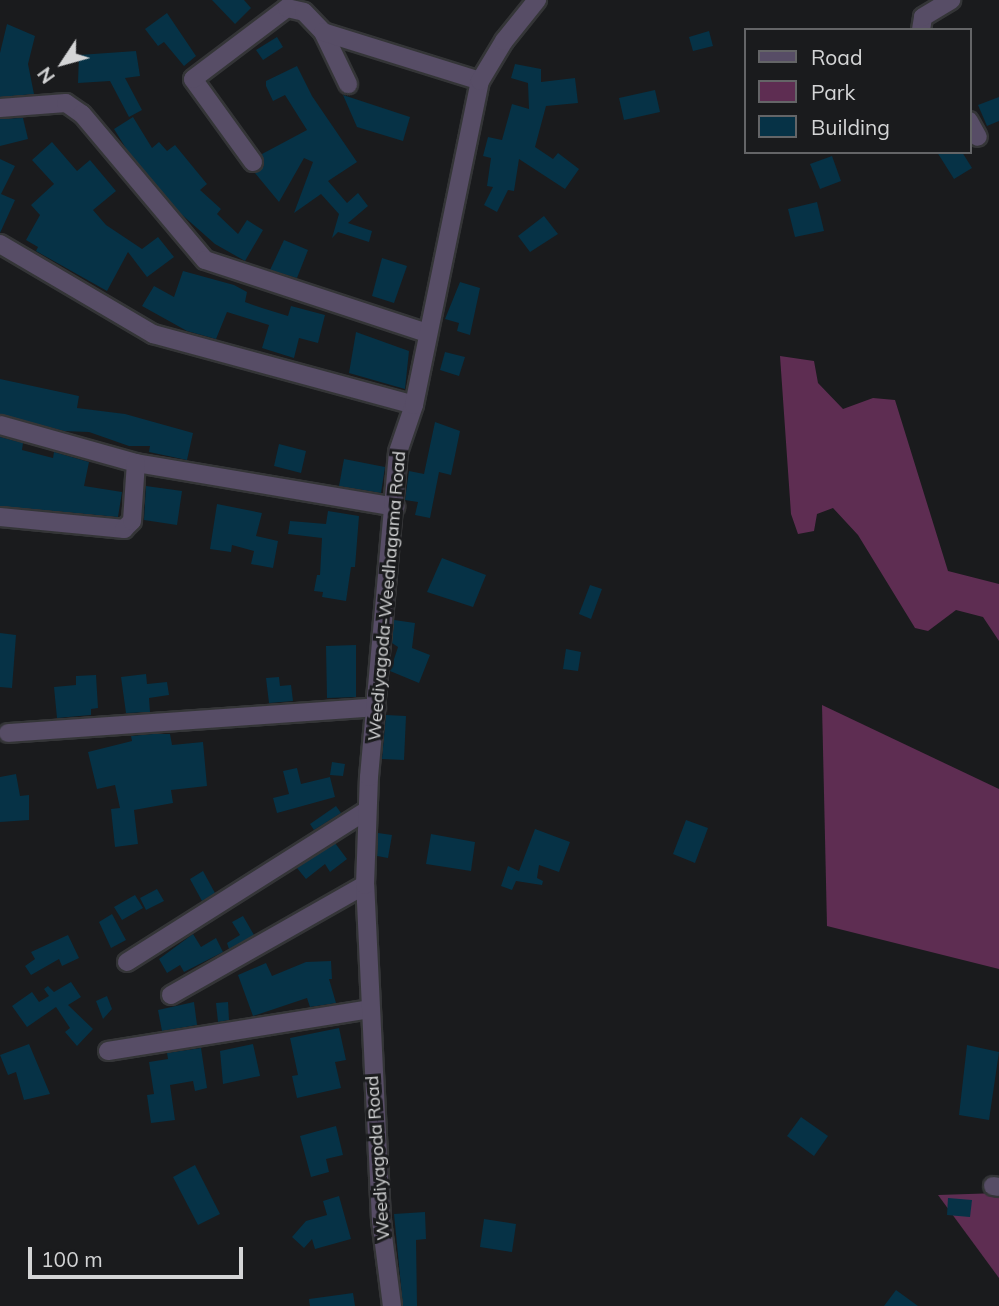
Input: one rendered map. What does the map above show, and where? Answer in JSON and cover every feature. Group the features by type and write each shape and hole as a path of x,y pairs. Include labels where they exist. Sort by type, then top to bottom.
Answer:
{"street":[{"name":"Weediyagoda-Weedhagama Road","path":"370,1009 365,885 367,810 398,452 414,405 480,81 537,0"},
{"path":"921,28 923,17 951,0"},
{"path":"253,162 194,86 194,77 288,8 304,12 323,32 348,84"},
{"path":"323,32 480,81"},
{"path":"0,108 66,103 74,107 205,260 427,333"},
{"path":"971,125 978,137"},
{"path":"0,244 153,334 414,405"},
{"path":"0,425 136,463 395,507"},
{"path":"0,517 124,529 132,521 136,463"},
{"path":"8,733 376,707"},
{"path":"127,962 367,810"},
{"path":"171,995 365,885"},
{"path":"108,1051 370,1009"},
{"name":"Weediyagoda Road","path":"370,1009 381,1220 392,1306"}],"green space":[{"path":"780,356 814,361 818,383 843,409 873,398 895,400 948,571 999,584 999,641 983,617 956,610 928,631 915,628 858,535 833,508 817,514 814,531 798,534 791,514"},
{"path":"822,705 999,789 999,969 827,926"},
{"path":"999,1193 999,1278 938,1195"}],"building":[{"path":"212,0 244,0 251,8 235,24"},
{"path":"167,13 196,56 184,66 164,42 158,46 145,29"},
{"path":"7,24 35,36 28,64 34,94 0,97 0,53"},
{"path":"709,31 713,46 693,51 689,37"},
{"path":"277,37 283,47 263,60 256,50"},
{"path":"136,51 140,76 125,78 142,110 129,117 110,81 78,83 79,55"},
{"path":"515,64 541,69 541,82 575,78 578,103 546,106 535,147 553,159 558,153 579,169 565,189 519,159 514,191 508,190 497,212 484,205 493,187 487,186 491,158 483,156 488,137 502,140 512,104 529,109 528,83 511,78"},
{"path":"297,66 312,96 357,162 328,181 347,203 358,193 368,206 348,223 372,231 369,242 338,232 332,238 339,214 321,194 294,213 313,162 304,158 279,202 255,173 264,166 262,154 307,130 285,95 273,101 266,86 266,81"},
{"path":"655,90 660,112 624,120 619,98"},
{"path":"343,95 410,117 403,141 357,127"},
{"path":"999,97 999,121 987,126 978,105"},
{"path":"133,117 152,148 159,142 167,151 175,145 207,184 200,190 221,209 217,214 238,234 247,220 263,230 245,261 215,244 180,213 127,150 114,129"},
{"path":"23,118 28,139 0,146 0,119"},
{"path":"52,142 77,171 90,160 116,191 93,210 106,225 142,249 158,237 174,257 147,277 128,252 107,291 36,251 38,247 26,240 40,215 31,205 54,184 32,160"},
{"path":"938,154 963,154 972,168 954,179"},
{"path":"832,156 841,181 820,189 810,164"},
{"path":"0,159 15,166 1,194 15,200 0,233"},
{"path":"817,202 824,231 795,237 788,209"},
{"path":"544,216 558,234 530,252 518,236"},
{"path":"284,240 308,250 297,278 270,270"},
{"path":"382,258 407,266 394,303 372,296"},
{"path":"183,271 234,285 247,292 245,302 262,308 288,316 291,306 325,315 318,343 299,338 294,358 262,348 269,325 227,312 216,339 187,331 142,306 154,286 174,297"},
{"path":"460,282 480,288 470,335 457,331 459,323 445,319"},
{"path":"356,332 409,351 405,389 349,373"},
{"path":"445,352 465,357 459,376 440,370"},
{"path":"0,379 79,396 77,408 125,414 193,433 187,460 149,452 150,446 129,446 89,432 64,431 0,414"},
{"path":"435,422 460,431 451,475 439,472 430,518 415,515 418,502 405,500 409,471 424,474"},
{"path":"0,437 23,443 22,450 53,458 54,452 89,462 84,486 122,492 118,517 0,506"},
{"path":"279,444 306,451 301,473 274,466"},
{"path":"344,459 385,467 381,493 339,486"},
{"path":"146,486 182,491 177,525 144,520"},
{"path":"217,504 262,513 256,536 278,541 273,568 251,564 254,551 232,545 231,552 210,549"},
{"path":"328,511 359,516 355,567 351,567 346,601 322,597 323,592 314,591 317,575 320,575 322,538 288,534 290,521 326,524"},
{"path":"442,558 486,575 473,607 427,592"},
{"path":"590,585 602,589 591,619 579,614"},
{"path":"394,620 415,623 412,648 430,655 419,683 390,671 398,647 392,643"},
{"path":"0,633 16,635 12,688 0,687"},
{"path":"356,645 356,697 327,698 326,646"},
{"path":"566,649 581,652 578,671 563,669"},
{"path":"146,674 147,684 167,682 169,695 149,698 150,712 126,713 121,677"},
{"path":"96,675 98,708 91,709 91,715 57,718 54,687 76,685 76,676"},
{"path":"279,677 280,686 291,685 293,701 269,703 266,678"},
{"path":"386,715 406,716 404,760 382,759"},
{"path":"170,734 172,745 203,742 207,786 171,790 173,803 134,810 138,844 115,847 111,809 120,808 115,785 97,789 88,752 132,741 131,736"},
{"path":"332,762 345,764 343,776 330,775"},
{"path":"297,768 301,784 330,777 335,797 277,813 273,798 289,794 283,771"},
{"path":"16,774 20,796 29,795 29,820 0,822 0,777"},
{"path":"336,806 341,813 314,830 310,824"},
{"path":"686,820 708,828 695,863 673,854"},
{"path":"535,829 570,842 559,872 539,865 537,878 543,881 542,885 516,881 512,890 501,886 508,866 519,871"},
{"path":"378,833 392,835 388,858 377,856"},
{"path":"431,834 475,842 471,871 426,864"},
{"path":"335,843 347,859 330,872 325,864 306,879 297,868"},
{"path":"203,871 215,893 202,901 190,879"},
{"path":"157,889 164,901 146,910 140,898"},
{"path":"135,895 143,908 122,920 114,907"},
{"path":"112,914 126,940 111,948 99,922"},
{"path":"243,916 254,935 229,949 227,943 240,935 232,922"},
{"path":"193,934 201,947 216,938 223,952 184,972 180,965 167,973 159,959"},
{"path":"68,935 79,958 62,966 59,959 31,975 25,966 35,959 31,952"},
{"path":"331,961 332,979 329,979 336,1003 310,1007 307,998 253,1016 238,975 266,963 272,976 306,962"},
{"path":"71,982 81,997 68,1005 93,1029 77,1046 65,1032 70,1028 56,1007 27,1027 12,1006 32,992 39,1002 49,996 44,989 48,986 54,992"},
{"path":"107,996 112,1009 103,1019 96,1001"},
{"path":"194,1002 197,1025 162,1031 158,1010"},
{"path":"228,1002 229,1020 218,1022 216,1003"},
{"path":"339,1028 346,1060 335,1062 341,1088 297,1098 292,1076 298,1075 290,1038"},
{"path":"29,1044 50,1094 24,1100 16,1072 8,1075 0,1055"},
{"path":"253,1044 260,1076 223,1084 220,1051"},
{"path":"967,1045 999,1052 989,1120 959,1115"},
{"path":"201,1048 207,1088 195,1091 193,1081 170,1085 175,1120 151,1123 147,1095 154,1094 149,1062 168,1059 167,1053"},
{"path":"801,1117 828,1136 814,1156 787,1136"},
{"path":"336,1126 343,1155 326,1159 329,1172 311,1177 300,1136"},
{"path":"195,1165 220,1214 198,1225 173,1177"},
{"path":"339,1196 351,1239 315,1249 312,1239 304,1248 292,1237 306,1221 327,1215 323,1201"},
{"path":"948,1198 972,1200 970,1217 947,1215"},
{"path":"425,1212 426,1239 416,1240 417,1306 403,1306 394,1214"},
{"path":"484,1219 516,1224 512,1252 480,1247"},
{"path":"896,1290 918,1306 884,1306"},
{"path":"353,1293 355,1306 310,1306 309,1299"}]}
